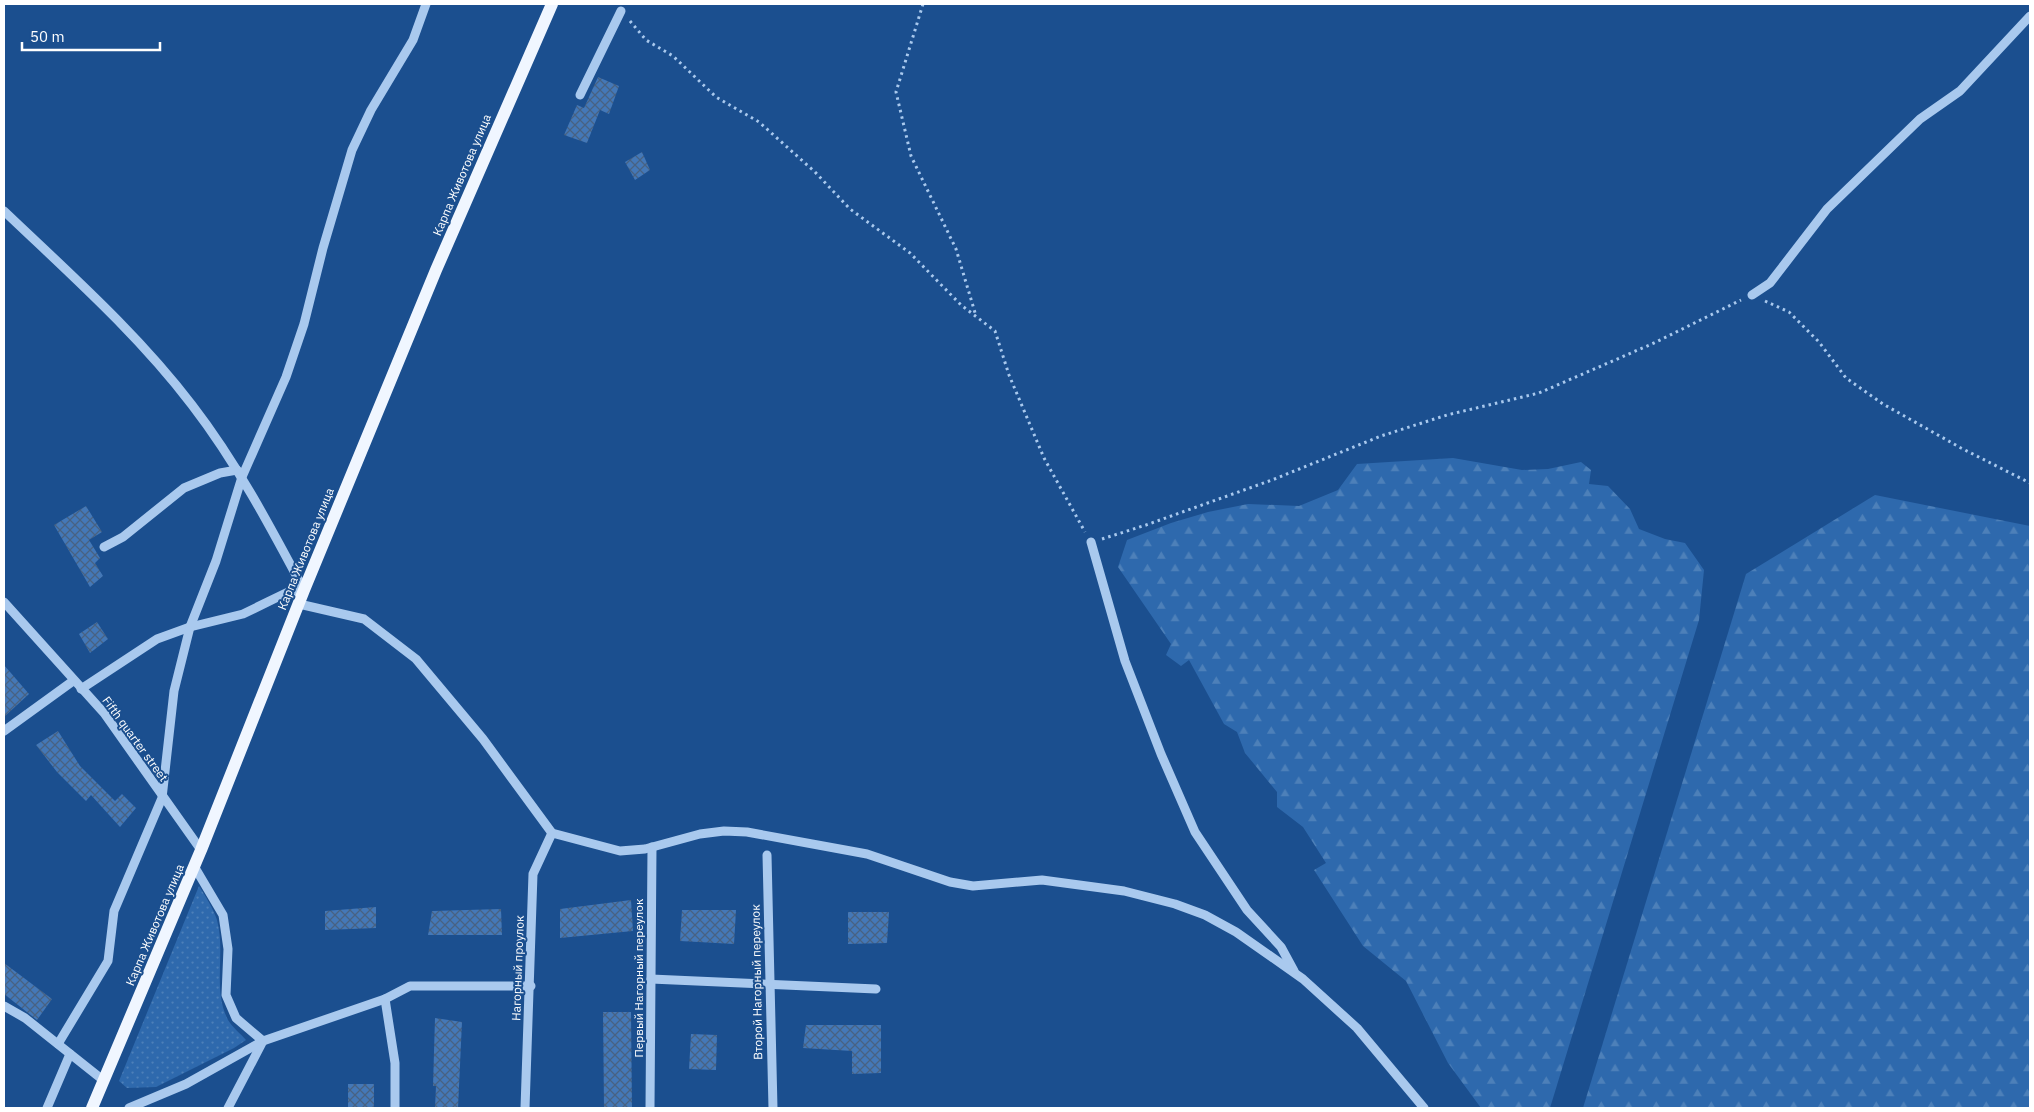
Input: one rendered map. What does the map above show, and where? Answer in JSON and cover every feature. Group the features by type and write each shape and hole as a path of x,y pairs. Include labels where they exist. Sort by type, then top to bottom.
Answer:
{"main road":[{"name":"Карпа Животова улица","path":"92,1108 201,850 298,604 436,270 552,4"}],"street":[{"path":"58,1044 108,962 114,911 162,798 174,691 190,627 216,561 239,474 286,377 304,324 323,248 352,150 371,110 413,40 426,4"},
{"path":"580,95 621,11"},
{"path":"1752,295 1770,284 1827,209 1920,119 1960,91 2030,16"},
{"path":"4,211 114,315 192,405 239,474 304,590 286,593 243,614 190,627 157,639 81,689"},
{"path":"104,547 123,537 184,488 211,476 239,474"},
{"path":"1090,542 1126,661 1160,754 1194,832 1247,910 1280,947 1296,974"},
{"name":"Fifth quarter street","path":"4,602 104,714 162,798 201,850"},
{"path":"298,604 364,619 416,658 483,739 552,833 602,844 620,851 652,847 700,834 724,830 747,832 867,854 950,882 973,886 1042,880 1124,891 1175,904 1204,915 1236,932 1296,974 1357,1028 1424,1108"},
{"path":"4,731 73,681"},
{"name":"Нагорный проулок","path":"525,1108 531,986 533,874 552,833"},
{"name":"Первый Нагорный переулок","path":"650,1108 652,847"},
{"name":"Второй Нагорный переулок","path":"767,855 772,1108"},
{"path":"194,866 223,915 228,949 226,995 236,1018 263,1041"},
{"path":"651,979 876,989"},
{"path":"132,1108 186,1084 263,1041 385,999 410,986 531,986"},
{"path":"385,999 395,1062 395,1108"},
{"path":"4,1006 25,1018 103,1080"},
{"path":"228,1108 263,1041"},
{"path":"47,1108 70,1054"}],"path":[{"path":"923,4 896,92 911,156 956,249 976,316"},
{"path":"621,11 646,40 673,56 716,96 759,122 815,172 850,209 910,253 994,331 1009,374 1044,458 1090,542 1146,525 1272,480 1381,436 1448,415 1539,393 1654,343 1752,295 1789,312 1819,342 1846,378 1883,404 1961,448 2030,483"}],"green space":[{"path":"1453,458 1522,470 1548,469 1581,462 1591,470 1589,484 1608,486 1630,509 1639,529 1665,539 1685,543 1704,570 1699,620 1550,1108 1481,1108 1448,1063 1406,981 1363,946 1314,870 1326,863 1303,827 1277,807 1277,792 1245,753 1237,732 1224,724 1189,660 1181,666 1166,655 1171,644 1118,567 1127,540 1171,523 1208,512 1248,504 1299,506 1338,490 1357,464"},
{"path":"1875,495 2030,526 2030,1108 1583,1108 1746,574"},
{"path":"199,886 217,920 223,1008 230,1023 246,1040 234,1048 156,1087 127,1088 119,1081"}],"building":[{"path":"598,77 619,86 609,114 600,110 587,143 564,135 577,105 584,108"},
{"path":"642,152 650,170 635,180 625,162"},
{"path":"86,506 102,532 89,540 100,558 95,563 103,576 90,587 54,525"},
{"path":"97,622 108,639 90,653 79,634"},
{"path":"4,665 29,694 4,717"},
{"path":"58,731 80,766 115,801 122,794 136,808 120,827 91,795 86,801 57,772 36,745"},
{"path":"631,900 633,931 560,938 560,909"},
{"path":"376,907 376,928 325,930 325,911"},
{"path":"501,909 502,935 428,935 432,911"},
{"path":"682,910 736,910 734,944 680,941"},
{"path":"848,912 889,912 887,943 848,944"},
{"path":"4,963 52,999 37,1020 4,994"},
{"path":"603,1012 631,1012 632,1108 604,1108"},
{"path":"435,1018 462,1022 458,1108 435,1108 436,1086 433,1086"},
{"path":"806,1025 881,1025 881,1073 852,1074 852,1051 803,1048"},
{"path":"691,1034 717,1035 716,1070 689,1069"},
{"path":"348,1084 374,1084 374,1108 348,1108"}]}
